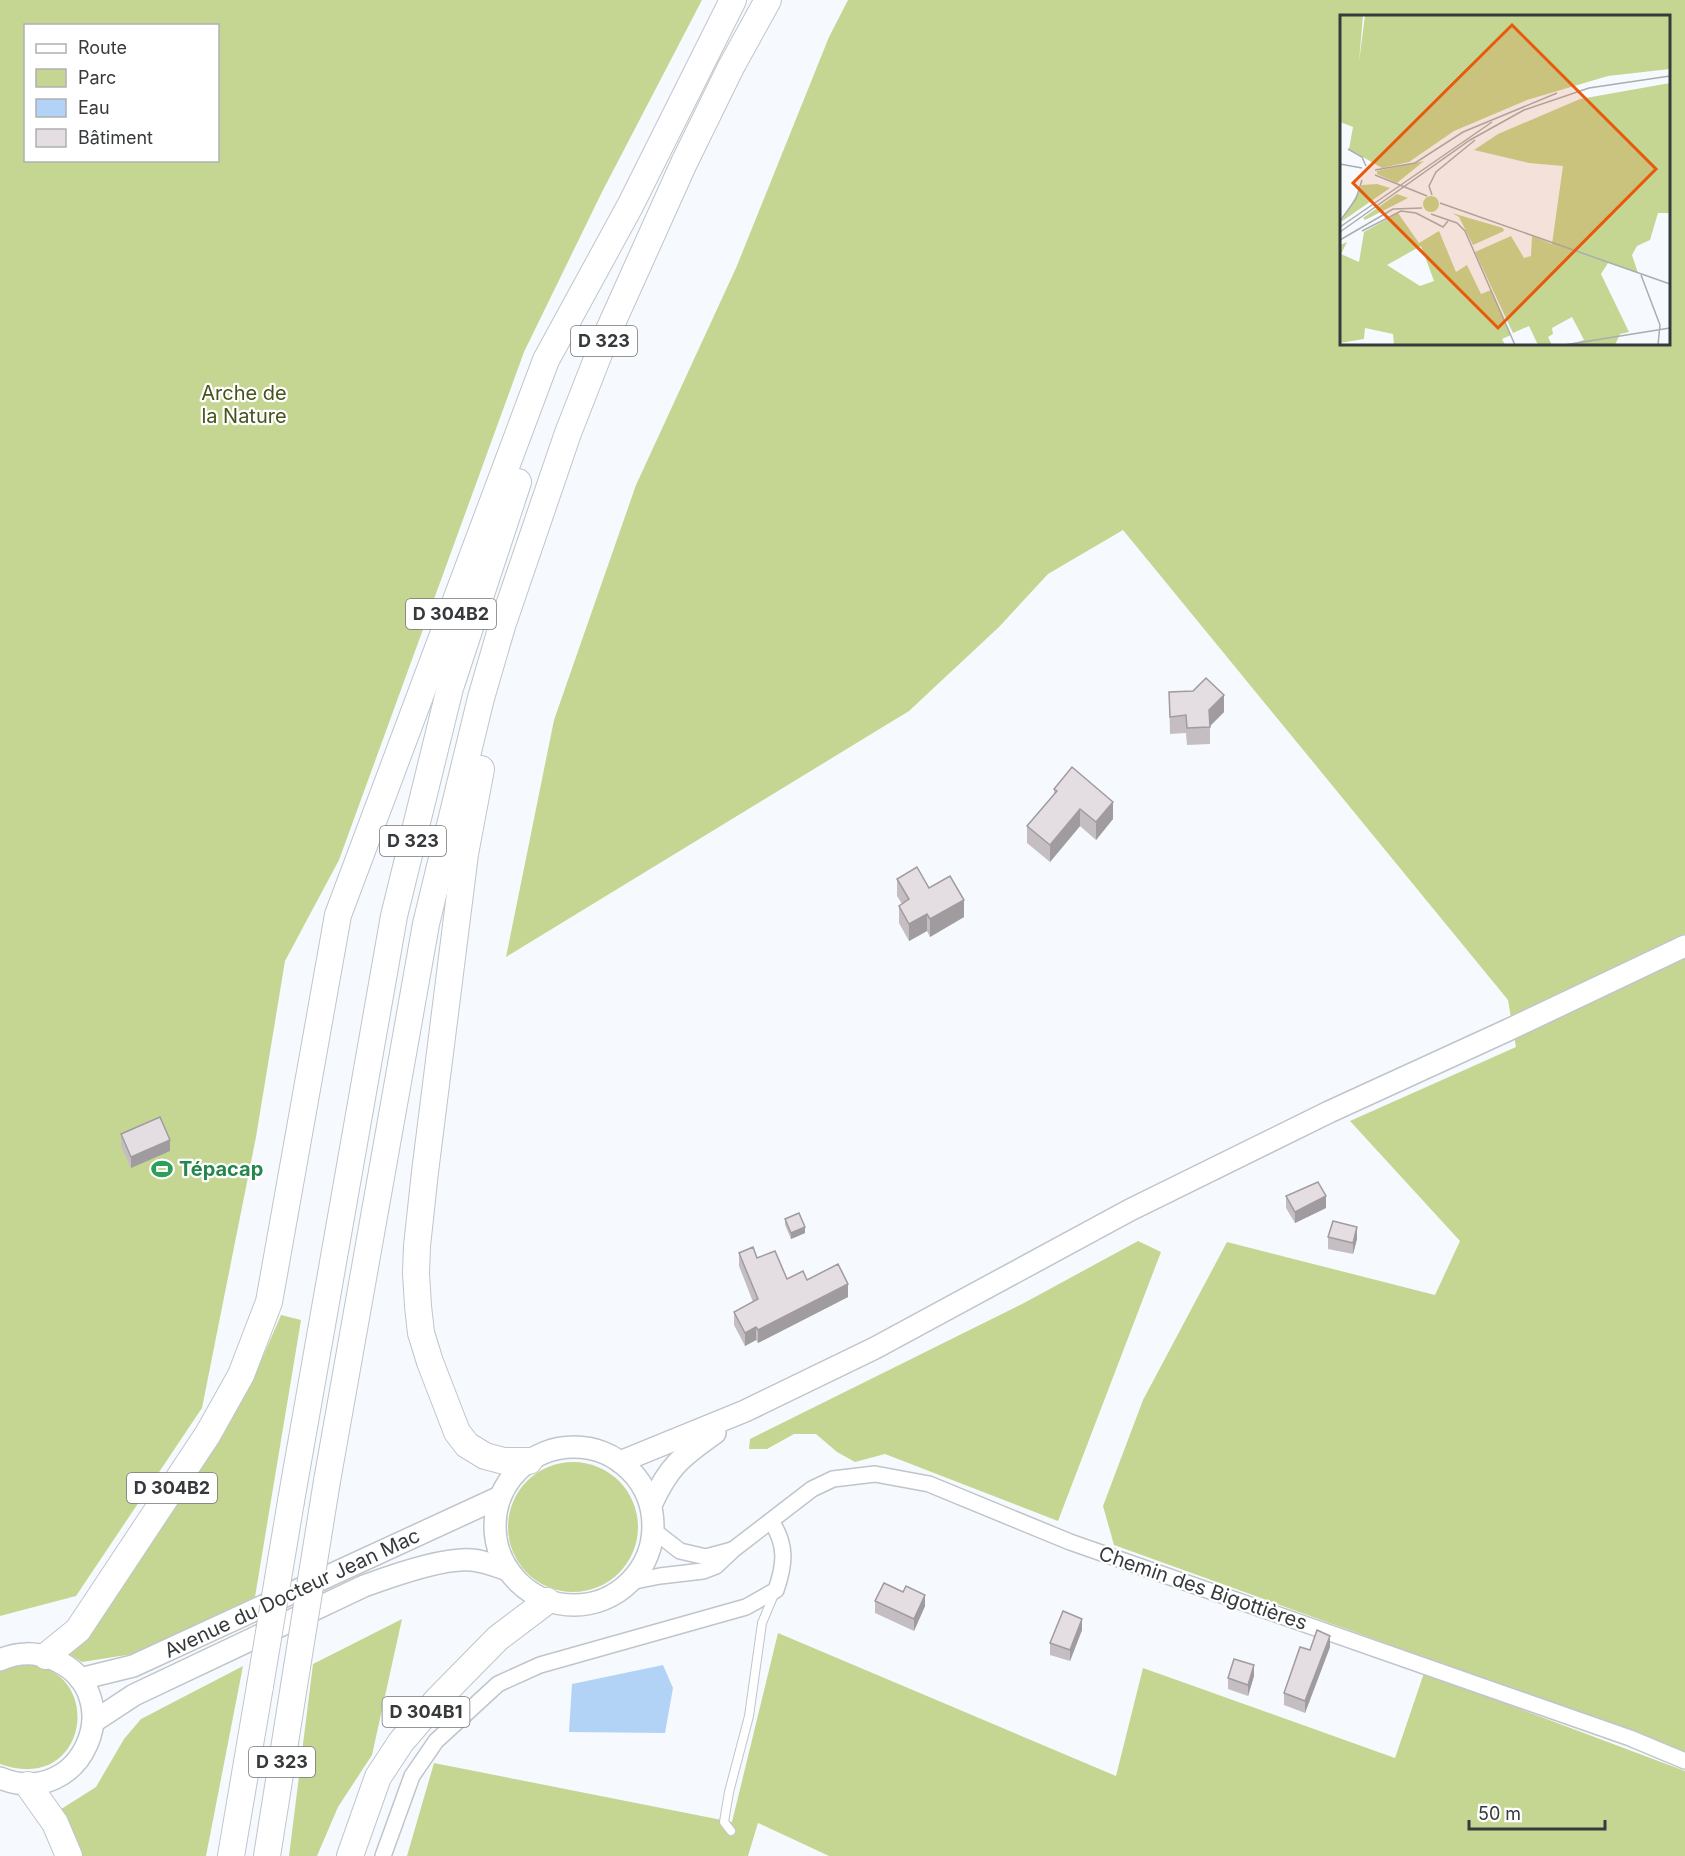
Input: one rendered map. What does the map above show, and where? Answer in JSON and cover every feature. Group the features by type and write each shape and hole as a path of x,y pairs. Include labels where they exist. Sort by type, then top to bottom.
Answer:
{"highway":[{"name":"D 323","path":"231,1856 394,916 450,688 531,443 630,206 733,0"},
{"name":"D 323","path":"267,1856 327,1481 426,924 481,698 502,626 568,433 604,341 684,163 731,67 768,0"},
{"name":"D 304B2","path":"46,1656 78,1630 208,1434 241,1375 269,1302 338,915 546,360 630,206"},
{"path":"502,626 503,662 497,702 476,787 465,854 425,1172 416,1273 422,1333 429,1362 457,1432 467,1445 485,1456 504,1461 529,1461"},
{"name":"D 304B1","path":"350,1856 378,1777 401,1742 438,1699 498,1638 547,1601"},
{"path":"28,1785 55,1823 69,1856"}],"main road":[{"path":"621,1462 745,1411 875,1348 1130,1210 1329,1112 1685,946"},
{"path":"651,1505 661,1482 674,1465 745,1411"},
{"path":"574,1447 598,1451 621,1462 644,1488 651,1505 654,1530 650,1549 642,1567 630,1582 612,1596 591,1604 569,1605 547,1601 532,1594 518,1583 508,1570 499,1553 495,1535 495,1516 500,1497 512,1477 529,1461 550,1451 574,1447"},
{"name":"Avenue du Docteur Jean Mac","path":"80,1679 133,1666 500,1497"},
{"name":"Avenue du Docteur Jean Mac","path":"93,1722 134,1695 389,1576 458,1560 473,1560 508,1570"},
{"path":"0,1660 30,1653 61,1662 80,1679 88,1692 93,1709 93,1722 86,1749 65,1773 52,1780 28,1785 0,1778"}],"street":[{"name":"Chemin des Bigottières","path":"630,1582 703,1571 716,1566 734,1549 812,1489 833,1479 875,1474 929,1484 1070,1542 1619,1734 1685,1761"},
{"path":"382,1856 412,1776 436,1741 498,1684 540,1665 746,1607 776,1590 783,1569 783,1546 777,1529 771,1521"},
{"path":"654,1530 680,1551 706,1557 734,1549"}],"lane":[{"path":"731,1831 724,1822 729,1792 749,1716 762,1623 776,1590"}],"green space":[{"name":"Arche de la Nature","path":"0,0 702,0 602,192 524,352 339,860 285,961 256,1137 202,1408 76,1596 0,1616"},
{"path":"848,0 1685,0 1685,1753 1114,1545 1103,1506 1143,1400 1227,1242 1435,1295 1460,1241 1350,1121 1516,1047 1508,1000 1123,530 1048,574 999,627 909,711 506,957 554,720 636,485 736,268 829,37"},
{"path":"1138,1241 1161,1252 1058,1521 885,1454 855,1462 837,1452 816,1434 794,1434 767,1449 749,1449 750,1439 1024,1303"},
{"path":"281,1315 301,1320 255,1597 133,1654 82,1662 64,1651 177,1502 264,1354"},
{"path":"573,1462 598,1467 619,1481 633,1502 638,1527 633,1552 619,1573 598,1587 573,1592 548,1587 527,1573 513,1552 508,1527 513,1502 527,1481 548,1467"},
{"path":"402,1619 372,1755 338,1807 317,1856 289,1856 313,1664"},
{"path":"778,1633 1116,1776 1143,1668 1395,1758 1424,1673 1685,1771 1685,1856 829,1856 758,1823 748,1856 407,1856 434,1763 732,1822"},
{"path":"16,1665 34,1665 56,1674 71,1690 77,1710 76,1731 67,1749 52,1763 29,1769 0,1764 0,1671"},
{"path":"243,1666 206,1856 78,1856 58,1811 96,1787 124,1739 141,1719"}],"water":[{"path":"663,1665 673,1688 665,1733 569,1732 572,1684"}],"building":[{"path":"1206,678 1224,695 1209,710 1210,727 1187,728 1186,715 1170,717 1169,692 1193,691"},
{"path":"1072,767 1113,802 1096,822 1080,809 1050,845 1027,826 1057,791 1054,789"},
{"path":"917,867 929,888 950,876 964,900 930,919 927,914 909,924 899,906 909,899 897,879"},
{"path":"160,1117 170,1140 131,1157 121,1134"},
{"path":"1318,1182 1326,1196 1295,1212 1286,1196"},
{"path":"799,1213 805,1227 791,1233 785,1219"},
{"path":"1333,1221 1357,1227 1353,1243 1328,1237"},
{"path":"753,1247 757,1258 775,1251 787,1279 803,1271 807,1280 838,1264 848,1284 758,1330 756,1327 745,1333 734,1312 758,1299 739,1253"},
{"path":"884,1583 903,1592 906,1586 925,1595 914,1619 875,1601"},
{"path":"1063,1611 1082,1619 1070,1650 1050,1643"},
{"path":"1317,1630 1330,1636 1305,1701 1284,1693 1300,1647 1310,1650"},
{"path":"1234,1659 1254,1665 1248,1685 1228,1678"}],"place":[{"name":"Tépacap","path":"162,1169"}]}
